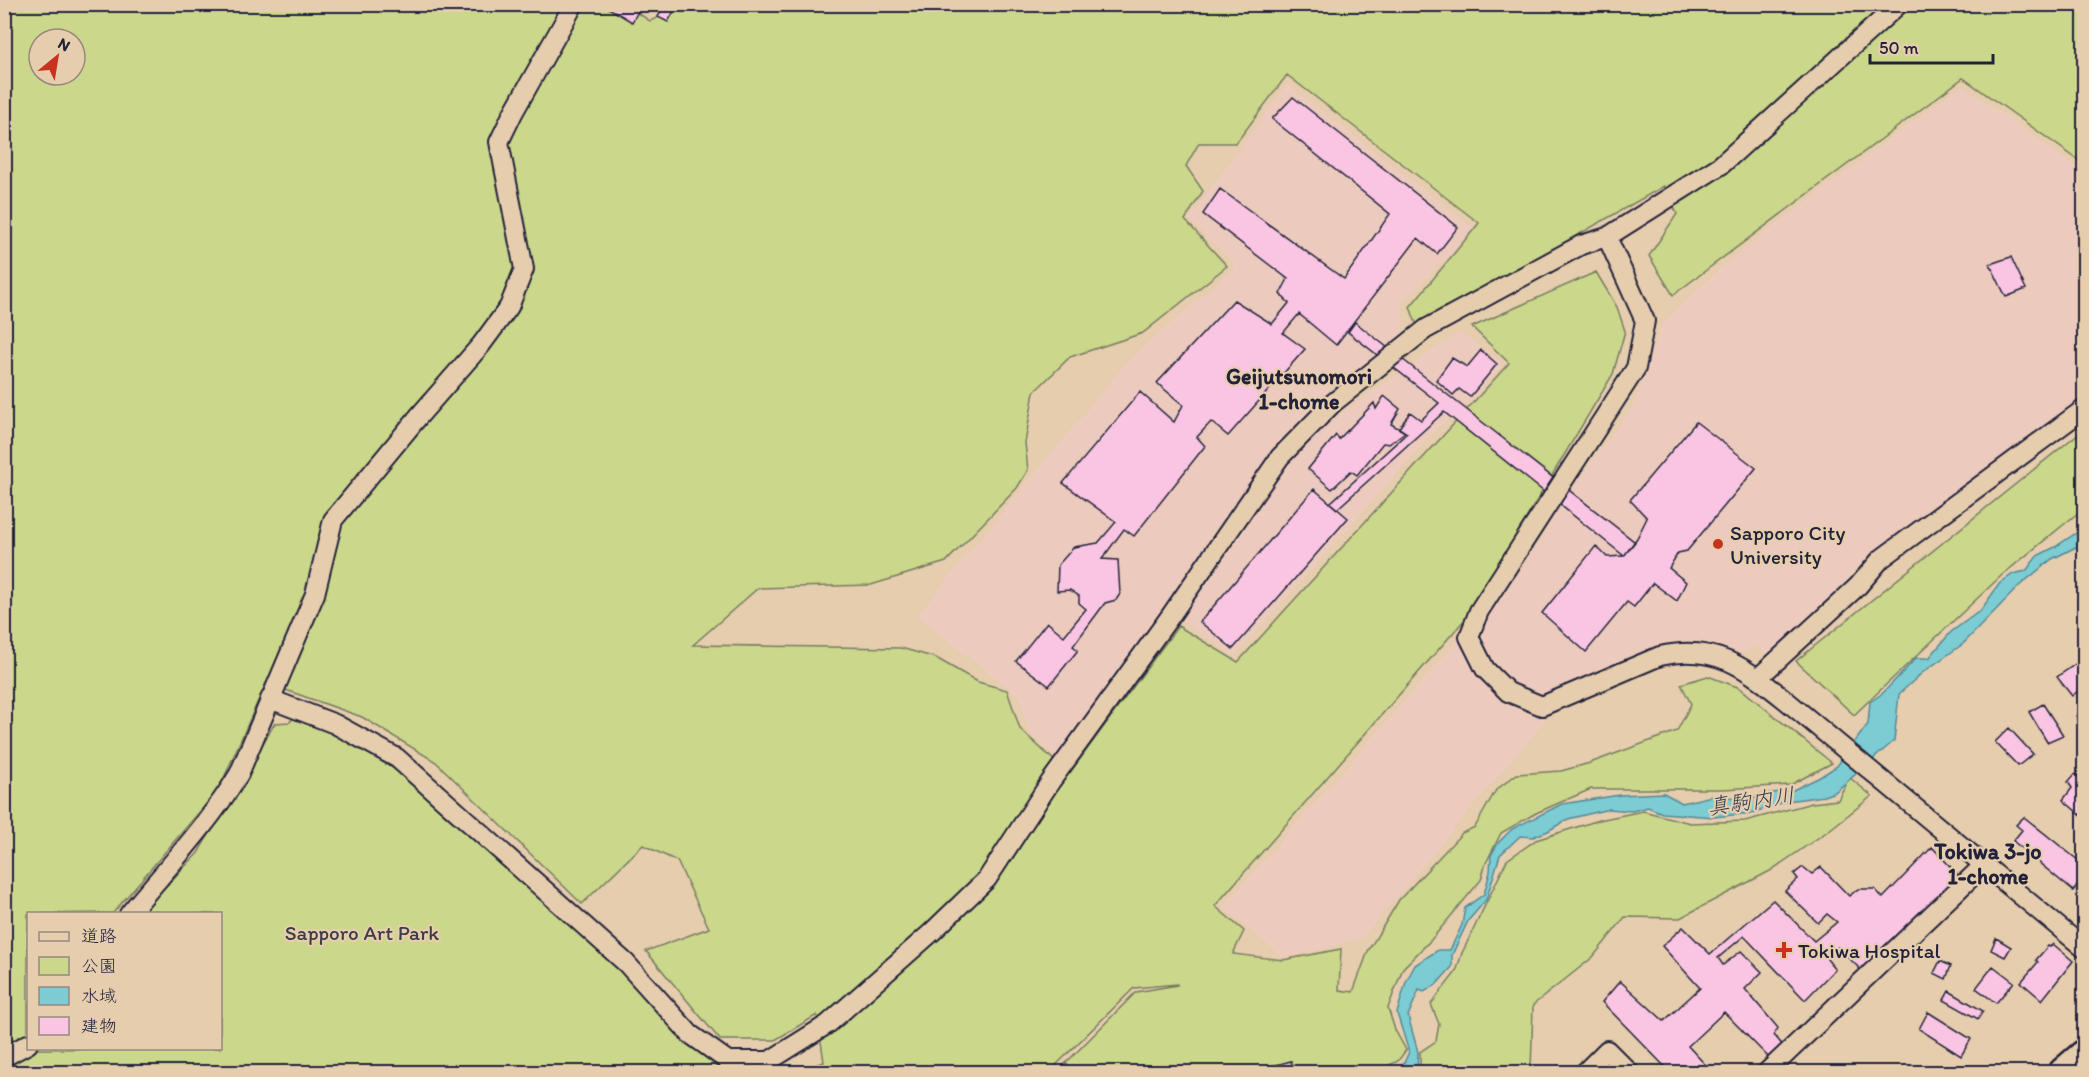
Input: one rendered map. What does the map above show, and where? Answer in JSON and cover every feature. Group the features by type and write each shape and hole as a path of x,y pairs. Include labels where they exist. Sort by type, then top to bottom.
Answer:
{"highway":[{"path":"2063,1072 2085,1054"}],"street":[{"path":"131,912 223,801 239,774 315,594 333,520 481,345 508,307 524,269 500,142 513,113 574,4"},
{"path":"270,699 335,724 397,758 626,963 690,1034 728,1061 769,1061 828,1024 932,932 987,879 1051,781 1280,457 1333,403 1426,329 1581,245 1607,237 1721,165 1899,4"},
{"path":"1607,237 1645,321 1636,368 1479,611 1469,637 1485,669 1508,692 1542,706 1660,656 1679,652 1700,652 1722,658 1758,678 2085,948"},
{"path":"1758,678 1858,586 1881,560 2085,409"},
{"path":"1767,1072 1984,865"},
{"path":"4,1057 27,1045"},
{"path":"1585,1072 1606,1050 1629,1072"}],"shaded area":[{"path":"1287,84 1475,229 1402,302 1403,340 1331,387 1255,474 1060,759 1029,733 1020,697 917,616 1127,362 1236,266 1188,219"},
{"name":"Sapporo City University","path":"1962,85 2084,173 2084,399 1928,519 1769,655 1756,646 1740,655 1702,641 1622,663 1573,687 1362,938 1284,958 1223,907 1521,569 1583,473 1632,408 1662,324 1727,262"},
{"path":"1460,332 1503,364 1470,401 1435,430 1235,656 1176,617 1266,485 1309,435"}],"green space":[{"path":"624,4 650,21 674,11 679,4 2084,5 2084,164 1963,78 1673,295 1649,256 1677,214 1664,186 1417,326 1410,307 1479,223 1287,75 1236,143 1199,143 1186,166 1203,191 1185,220 1227,266 1143,333 1070,357 1034,392 1025,443 1028,470 1017,488 946,562 871,585 758,588 693,645 901,648 936,658 978,682 1007,690 1020,729 1069,774 1178,626 1238,662 1509,363 1472,327 1596,272 1617,307 1625,331 1613,374 1466,618 1215,906 1244,931 1233,954 1283,960 1341,949 1339,990 1353,992 1368,951 1399,900 1462,833 1475,827 1496,790 1517,774 1561,771 1590,763 1677,731 1691,704 1681,684 1708,676 1740,688 1832,763 1790,785 1723,789 1591,789 1536,813 1501,833 1486,863 1481,880 1431,940 1403,968 1388,1008 1395,1030 1406,1050 1398,1061 1379,1072 1057,1072 1136,992 1177,984 1134,988 1049,1072 793,1072 824,1062 817,1015 775,1040 720,1040 646,951 709,928 677,861 643,845 582,904 436,762 362,717 266,683 219,789 114,912 27,912 27,1035 5,1049 5,5"},
{"path":"2084,429 2084,508 2001,576 1854,715 1796,661"},
{"name":"Sapporo Art Park","path":"295,715 313,722 398,771 463,823 638,986 687,1042 723,1072 5,1072 4,1069 14,1061 34,1050 222,1050 222,912 141,912 198,853 275,723 290,722"},
{"path":"1849,777 1872,796 1828,831 1770,871 1680,918 1625,917 1593,957 1533,1005 1531,1072 1420,1072 1420,1052 1436,1041 1439,1024 1431,1004 1456,972 1462,953 1507,860 1536,840 1599,820 1643,811 1690,823 1745,821 1812,803 1838,800"}],"water":[{"name":"真駒内川","path":"2084,521 2084,543 2052,559 2019,586 1963,644 1922,673 1899,694 1894,741 1835,792 1824,796 1787,801 1752,813 1714,817 1662,813 1648,807 1632,811 1609,809 1568,819 1533,837 1520,836 1500,855 1486,900 1468,921 1452,955 1452,967 1436,985 1424,992 1419,990 1408,1016 1418,1052 1417,1072 1393,1072 1402,1067 1409,1052 1397,1013 1406,982 1415,965 1438,950 1450,950 1462,925 1465,908 1484,894 1490,872 1491,855 1498,843 1512,829 1562,804 1620,795 1664,793 1682,803 1712,796 1753,799 1761,794 1791,791 1820,777 1837,766 1868,724 1870,702 1883,693 1916,658 1929,658 1951,632 1981,610 2000,583 2013,574 2026,571 2037,556 2079,531"}],"building":[{"path":"602,4 633,4 640,8 632,22"},
{"path":"665,4 678,4 668,22 658,17"},
{"path":"1293,97 1458,227 1437,254 1418,238 1336,345 1299,314 1283,333 1305,349 1228,436 1211,422 1197,437 1205,446 1134,536 1124,529 1102,559 1118,560 1120,594 1116,600 1105,603 1073,646 1078,650 1049,686 1016,661 1047,622 1064,636 1086,609 1079,603 1079,596 1070,590 1057,591 1058,565 1074,547 1098,543 1116,522 1063,483 1140,392 1174,422 1183,405 1157,383 1234,300 1272,324 1289,303 1280,294 1288,279 1203,214 1220,189 1344,279 1390,214 1272,119"},
{"path":"2011,257 2026,289 2006,297 1990,264"},
{"path":"1355,322 1635,542 1624,556 1444,412 1337,509 1330,503 1407,433 1399,428 1410,412 1421,420 1439,403 1348,332"},
{"path":"1481,350 1497,364 1470,397 1459,389 1453,395 1436,380 1452,358 1467,367"},
{"path":"1384,396 1400,409 1391,424 1405,432 1389,444 1383,443 1357,475 1351,471 1332,489 1308,469 1336,435 1339,439 1374,403 1376,409"},
{"path":"1696,422 1756,468 1687,551 1678,553 1669,568 1686,582 1677,601 1653,583 1634,607 1627,602 1586,652 1542,613 1596,546 1607,557 1624,556 1637,538 1647,518 1630,500"},
{"path":"1314,489 1348,518 1233,649 1200,622"},
{"path":"2077,663 2084,672 2084,686 2072,696 2057,677"},
{"path":"2043,704 2063,735 2047,742 2029,712"},
{"path":"2084,710 2084,731 2076,716"},
{"path":"2009,728 2033,754 2018,766 1995,742"},
{"path":"2075,774 2084,781 2084,818 2063,800 2072,788 2068,782"},
{"path":"2024,817 2084,865 2084,877 2073,891 2013,841 2022,830 2016,825"},
{"path":"1932,847 1960,877 1862,971 1838,947 1827,959 1835,969 1805,1000 1744,936 1718,958 1723,965 1741,951 1762,972 1745,989 1778,1028 1774,1035 1785,1048 1772,1061 1724,1012 1688,1046 1712,1072 1670,1072 1602,1002 1620,981 1664,1021 1700,988 1662,946 1683,927 1710,954 1773,900 1814,941 1837,922 1827,914 1818,923 1785,891 1798,879 1794,874 1803,867 1812,874 1821,867 1849,896 1858,889 1875,889 1883,898"},
{"path":"1996,938 2011,947 2005,957 1991,950"},
{"path":"2053,944 2073,961 2042,1000 2021,982 2038,962 2036,960 2048,946"},
{"path":"1940,961 1951,966 1946,979 1934,973"},
{"path":"1993,966 2014,982 1996,1003 1976,988"},
{"path":"1949,991 1983,1011 1978,1019 1944,1000"},
{"path":"1928,1012 1971,1039 1961,1056 1919,1029"},
{"path":"1291,1061 1294,1072 1262,1072 1261,1069"}],"place":[{"name":"Sapporo City University","path":"1718,544"},
{"name":"Tokiwa Hospital","path":"1784,950"}],"district":[{"name":"Geijutsunomori 1-chome","path":"1299,388"},
{"name":"Tokiwa 3-jo 1-chome","path":"1988,864"}]}
